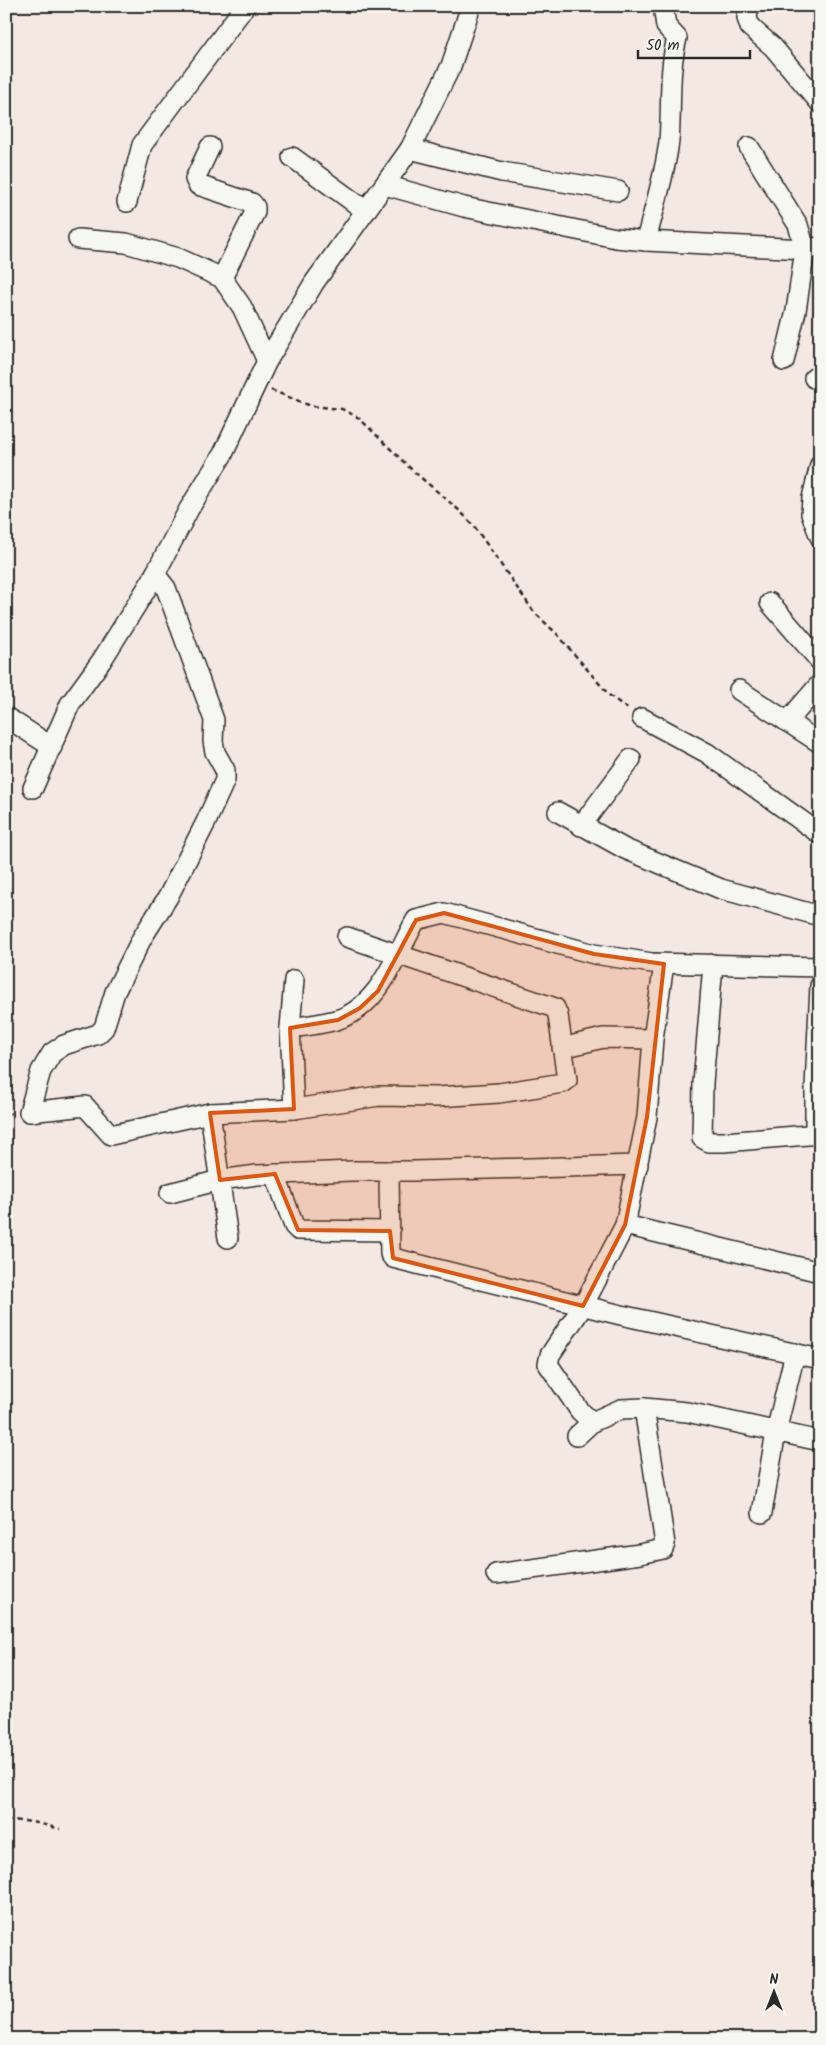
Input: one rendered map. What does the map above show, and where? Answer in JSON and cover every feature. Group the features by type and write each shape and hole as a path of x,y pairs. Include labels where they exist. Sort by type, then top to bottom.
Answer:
{"street":[{"path":"127,202 142,145 245,6"},
{"path":"33,788 70,704 102,660 155,574 189,509 223,454 267,361 314,283 410,149 451,66 469,12 468,6"},
{"path":"646,242 666,167 669,139 670,72 675,45 666,26 663,6"},
{"path":"749,6 748,18 750,27 773,48 820,103"},
{"path":"210,147 195,179 196,183 252,202 255,207 255,212 222,278"},
{"path":"748,147 812,248 784,361"},
{"path":"410,149 502,172 618,191"},
{"path":"292,157 366,211"},
{"path":"384,185 464,207 616,238 646,242 812,248"},
{"path":"78,239 126,243 178,258 222,278 242,307 267,361"},
{"path":"820,465 812,498 812,514 820,537"},
{"path":"155,574 166,588 214,720 213,741 215,752 225,770 225,780 168,897 142,938 115,992 104,1028 98,1034 64,1045 52,1053 41,1071 29,1112 85,1106 111,1135 210,1113 294,1109 379,1096 437,1097 500,1093 564,1083 567,1080 558,1015 555,1008 347,937"},
{"path":"770,603 820,661"},
{"path":"787,722 820,684"},
{"path":"739,690 820,743"},
{"path":"6,717 52,747"},
{"path":"642,718 707,753 820,834"},
{"path":"581,826 631,759"},
{"path":"558,812 625,849 721,889 820,916"},
{"path":"290,1028 338,1020 360,1008 378,992 416,920 444,913 594,954 664,964 820,967"},
{"path":"592,1422 580,1411 548,1364 550,1355 583,1306 625,1225 647,1117 653,1039 664,964"},
{"path":"713,964 703,1083 702,1138 709,1142 817,1134 820,986"},
{"path":"294,980 290,1028 294,1109"},
{"path":"562,1048 603,1038 653,1039"},
{"path":"210,1113 228,1238"},
{"path":"170,1194 220,1180 275,1174 638,1165"},
{"path":"389,1171 390,1254 393,1258 583,1306 820,1360"},
{"path":"275,1174 294,1226 298,1230 390,1231"},
{"path":"625,1225 820,1272"},
{"path":"762,1513 776,1432 795,1353"},
{"path":"496,1574 640,1554 663,1549 665,1544 644,1408"},
{"path":"577,1436 592,1422 621,1409 644,1408 687,1412 820,1441"}],"path":[{"path":"256,384 311,406 335,407 359,418 412,470 460,511 474,526 534,612 557,634 609,695 642,718"},
{"path":"6,1821 19,1820 60,1829"}],"highlighted area":[{"path":"444,913 594,954 664,964 647,1117 625,1225 583,1306 393,1258 390,1231 298,1230 275,1174 220,1180 210,1113 294,1109 290,1028 338,1020 360,1008 378,991 416,920"}]}
